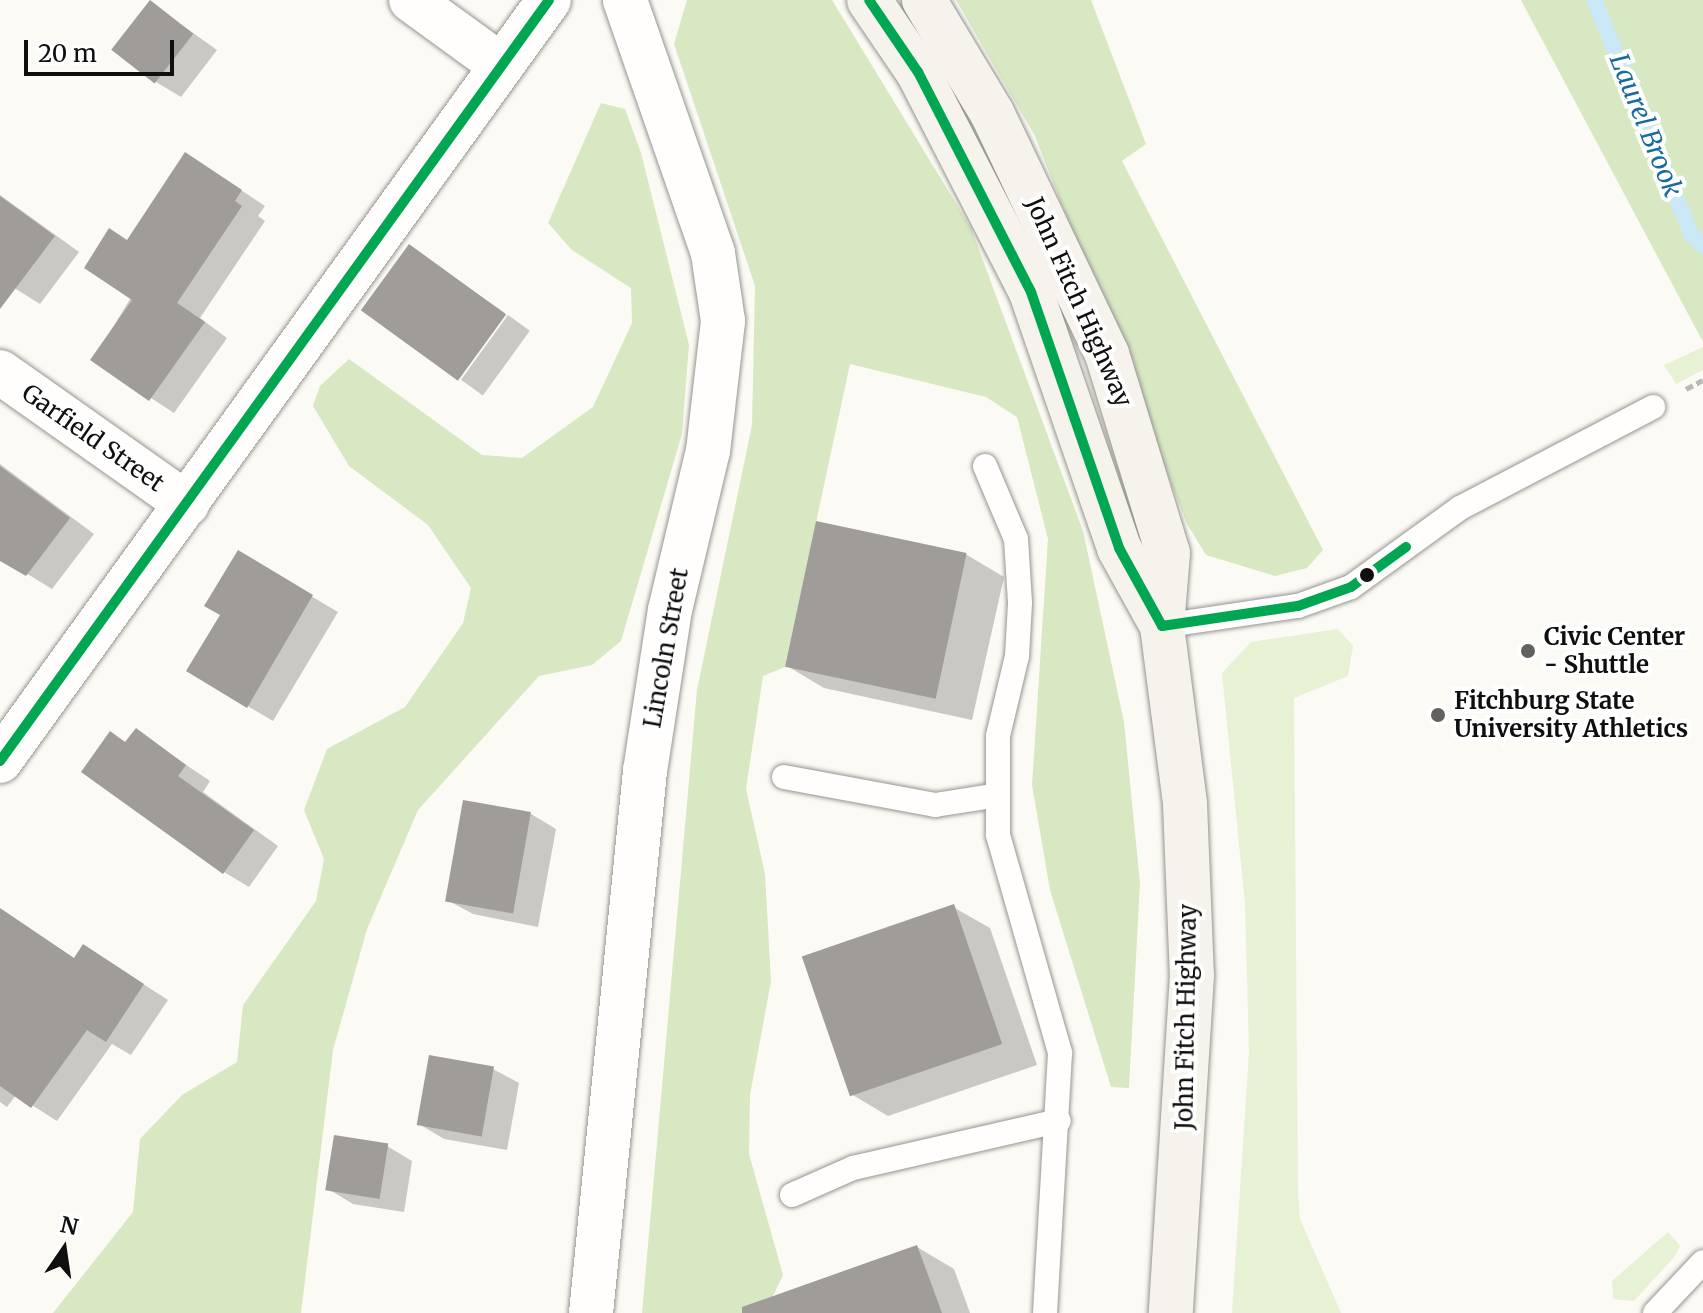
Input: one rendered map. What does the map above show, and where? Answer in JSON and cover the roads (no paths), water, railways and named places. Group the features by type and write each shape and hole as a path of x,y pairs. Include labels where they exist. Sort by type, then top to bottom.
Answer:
{"main road":[{"name":"John Fitch Highway","path":"869,0 918,72 1031,292 1119,548 1162,626"},
{"name":"John Fitch Highway","path":"924,0 992,113 1107,354 1168,553 1162,626 1185,804 1192,975 1171,1313"}],"street":[{"path":"411,0 499,64"},
{"path":"0,761 187,504 499,64 549,0"},
{"name":"Lincoln Street","path":"591,1313 645,771 670,610 708,451 723,321 713,253 625,0"},
{"name":"Garfield Street","path":"0,372 187,504"}],"lane":[{"path":"1162,626 1298,606 1351,587 1460,508 1653,407"},
{"path":"985,466 1016,539 1020,603 993,796 1060,1053 1059,1121 1045,1313"},
{"path":"784,777 935,805 993,796"},
{"path":"792,1195 853,1168 1059,1121"},
{"path":"1655,1313 1703,1262"}],"waterway":[{"name":"Laurel Brook","path":"1594,0 1692,235 1703,246"}],"place":[{"name":"Civic Center - Shuttle","path":"1528,651"},
{"name":"Fitchburg State University Athletics","path":"1438,715"}]}
